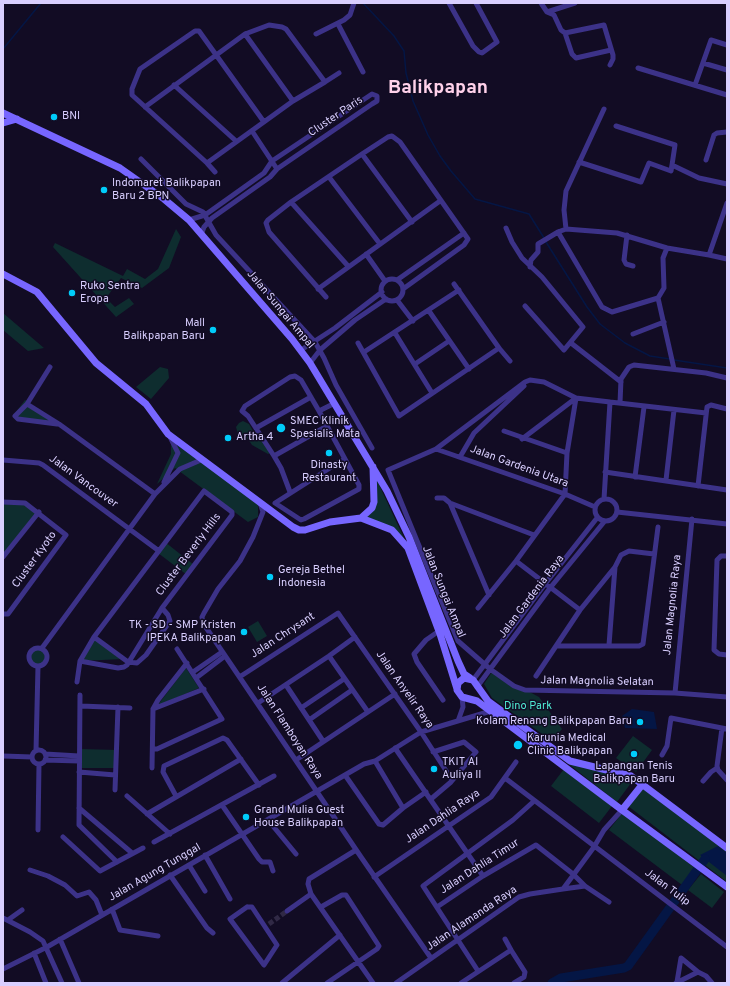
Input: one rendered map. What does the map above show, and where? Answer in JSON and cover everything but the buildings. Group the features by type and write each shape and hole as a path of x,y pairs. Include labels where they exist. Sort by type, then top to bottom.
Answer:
{"main road":[{"name":"Jalan Sungai Ampal","path":"3,113 120,168 164,198 189,220 300,350 373,467 409,537 464,674 473,682 488,701 570,761 626,774 727,848"},
{"path":"3,122 17,119"},
{"path":"3,274 37,292 96,363 146,404 168,434 201,460 299,530 330,522 361,518 372,508 374,502 373,467"},
{"name":"Jalan Sungai Ampal","path":"361,518 392,530 406,544 439,631 457,690"},
{"path":"464,697 473,696 473,682 461,680 458,683 457,690 464,697 477,701 727,887"},
{"path":"622,810 642,785"}],"street":[{"path":"316,34 338,24 350,15 354,3"},
{"path":"449,3 473,46 482,53 497,42 476,3"},
{"path":"541,3 547,12 554,15 561,30 565,33 572,54 576,58 611,50"},
{"path":"547,12 575,3"},
{"path":"338,24 363,72"},
{"path":"146,107 245,34 269,25 276,25 286,29 325,82"},
{"path":"565,33 604,25 613,59 610,65"},
{"path":"215,172 131,93 137,73 143,66 197,31 202,35 216,54 264,122"},
{"path":"245,34 293,101"},
{"path":"695,85 711,40 727,45"},
{"path":"703,64 727,70"},
{"path":"638,68 727,95"},
{"path":"207,163 293,101 339,73"},
{"path":"174,85 236,141"},
{"name":"Cluster Paris","path":"189,220 205,215 264,173 272,161 372,94 376,96 377,101 277,168 270,177 210,220"},
{"path":"566,229 564,219 564,198 604,109"},
{"path":"579,162 641,182 649,163 671,171 676,145 616,126"},
{"path":"252,131 277,168"},
{"path":"706,160 714,135 717,133 727,132"},
{"path":"326,297 267,227 268,220 388,137 395,137 462,235 468,239 465,244 403,289"},
{"path":"362,154 412,222"},
{"path":"141,159 172,188 186,204 200,210 210,220 216,235 303,331 315,342 336,385 372,448"},
{"path":"672,165 699,178 727,184"},
{"path":"329,177 380,244"},
{"path":"318,289 440,201"},
{"path":"292,202 348,266"},
{"path":"222,203 226,208"},
{"path":"709,255 727,203"},
{"path":"201,235 210,220"},
{"path":"506,228 512,242 530,266 542,277 583,327 564,350 525,306"},
{"path":"530,266 531,260 538,252 538,244 566,229 627,235 667,248 727,259"},
{"path":"558,232 602,307 607,310 617,311 658,298 664,288 663,258 667,248"},
{"path":"397,280 403,289 402,295 397,300 391,301 386,299 382,292 382,286 385,282 391,279 397,280 462,235"},
{"path":"627,235 624,260 626,264 633,266"},
{"path":"366,254 385,282"},
{"path":"454,284 510,362"},
{"path":"364,352 429,311 458,290"},
{"path":"300,350 315,342 382,292"},
{"path":"658,298 674,368"},
{"path":"310,364 320,350 354,320 386,299"},
{"path":"397,300 413,321"},
{"path":"429,311 469,369"},
{"path":"633,334 664,322"},
{"path":"395,333 432,393"},
{"path":"415,364 449,341"},
{"path":"358,343 399,416 500,348"},
{"path":"571,343 621,382"},
{"path":"620,403 621,382 629,367 634,365 674,368 727,378"},
{"path":"50,367 27,404 15,415 16,418 59,424"},
{"path":"290,492 281,468 274,456 256,428 242,411 245,406 290,377 295,376 301,380 359,485 359,489 357,492 310,518 301,520 275,503 344,458"},
{"path":"460,457 474,433 530,380"},
{"path":"436,449 525,382 530,380 544,382 576,398 706,413"},
{"path":"256,428 311,397"},
{"path":"522,439 576,398"},
{"path":"478,608 516,561 565,494 567,453 576,398"},
{"path":"604,499 610,402"},
{"path":"27,404 59,424 155,494"},
{"path":"319,412 333,404"},
{"path":"698,486 707,407 711,405 727,408"},
{"path":"635,477 644,407"},
{"path":"666,480 674,410"},
{"path":"274,456 327,426"},
{"path":"504,431 522,439 567,453"},
{"path":"163,485 178,453 168,434"},
{"name":"Jalan Gardenia Utara","path":"436,449 565,494 594,507"},
{"name":"Jalan Magnolia Selatan","path":"436,449 390,467 387,471 458,641 488,668 514,686 525,690 675,693 727,697"},
{"name":"Jalan Vancouver","path":"3,460 39,463 127,526"},
{"path":"42,648 127,526 163,485 183,467 201,460"},
{"path":"605,472 727,490"},
{"name":"Cluster Beverly Hills","path":"80,661 94,636 204,491 232,512 232,515 162,608 128,662"},
{"path":"437,498 444,498 450,503 534,535"},
{"path":"604,499 614,503 617,512 611,521 604,522 597,518 594,507 596,503 604,499"},
{"name":"Cluster Kyoto","path":"3,502 25,503 39,512 66,536 8,614 3,614"},
{"path":"260,503 263,512 272,511"},
{"path":"450,503 489,595"},
{"path":"3,557 39,512"},
{"name":"Jalan Flamboyan Raya","path":"263,512 260,522 240,561 218,589 202,617 203,623 241,676 317,793 431,958"},
{"path":"617,512 727,524"},
{"name":"Jalan Gardenia Raya","path":"488,668 545,584 597,518"},
{"name":"Jalan Magnolia Raya","path":"675,693 692,519"},
{"name":"Jalan Gardenia Raya","path":"473,682 488,668 550,588 604,522"},
{"path":"127,526 159,551"},
{"path":"556,646 638,646 645,641 658,527"},
{"path":"536,676 580,610 615,567 625,552 654,554"},
{"path":"727,556 721,556 717,560 714,650 719,654 727,655"},
{"path":"516,561 580,610"},
{"path":"609,645 615,567"},
{"path":"94,636 128,662 134,664 141,660 170,621 168,615 162,608"},
{"name":"Jalan Anyelir Raya","path":"337,613 421,732 452,780"},
{"name":"Jalan Chrysant","path":"241,676 337,613"},
{"path":"439,631 426,640 414,654 417,662 442,700"},
{"path":"258,703 329,656 354,636"},
{"path":"38,666 30,662 28,656 33,648 42,648"},
{"path":"38,666 43,664 47,659 46,653 42,648"},
{"path":"153,749 157,750 222,720 204,689 177,649"},
{"path":"193,672 224,654"},
{"path":"196,678 224,654"},
{"path":"329,656 368,712"},
{"path":"77,682 80,661 118,668 124,667 128,662"},
{"path":"152,768 153,710 158,700 186,663"},
{"path":"32,757 36,751 38,666"},
{"path":"301,708 344,679"},
{"path":"286,685 323,741"},
{"path":"153,710 204,689"},
{"path":"309,720 352,690"},
{"path":"296,760 394,694"},
{"path":"80,695 79,825 117,862"},
{"path":"458,721 463,707 464,697"},
{"path":"81,706 130,708"},
{"path":"115,790 118,750 118,707"},
{"name":"Jalan Agung Tunggal","path":"4,968 60,940 170,875 317,793 345,775 375,761 421,732 490,711"},
{"path":"662,755 667,746 671,718 725,729 717,768 703,781"},
{"path":"176,796 163,772 164,766 223,738 227,740 259,784"},
{"path":"431,799 452,780 475,754 475,751 464,742 433,752"},
{"path":"395,748 483,876"},
{"path":"36,751 40,751 45,757 79,759"},
{"path":"3,756 32,757"},
{"path":"32,757 33,761 38,764"},
{"path":"38,830 38,764 45,757"},
{"path":"147,814 240,759"},
{"path":"375,761 403,808"},
{"name":"Jalan Dahlia Raya","path":"374,877 492,797 516,762"},
{"path":"717,768 726,776"},
{"path":"79,772 115,775"},
{"path":"345,775 379,824 384,826 403,808 426,792"},
{"path":"154,842 274,776"},
{"path":"505,778 533,802 594,847"},
{"path":"127,796 170,834"},
{"path":"478,971 459,939 423,886 513,820 533,802"},
{"path":"222,805 260,861 271,863 273,871"},
{"path":"79,808 132,853"},
{"path":"563,889 594,847 604,830 622,810"},
{"path":"268,820 296,854"},
{"path":"63,837 100,871 142,848"},
{"name":"Jalan Dahlia Timur","path":"437,907 483,876 536,845 573,874"},
{"name":"Jalan Tulip","path":"594,847 727,947"},
{"path":"356,850 308,880 311,894 373,983"},
{"path":"205,856 230,899"},
{"path":"189,865 205,890"},
{"path":"30,870 48,876 65,885 78,896 89,892 96,900 102,915"},
{"path":"573,874 584,886 609,902"},
{"path":"170,875 207,928 213,933"},
{"name":"Jalan Alamanda Raya","path":"396,983 519,897 584,886"},
{"path":"287,911 311,894"},
{"path":"322,908 342,895 346,895 379,946 377,949 327,983"},
{"path":"247,907 251,907 267,926 277,947 264,965 230,919 247,907"},
{"path":"112,909 120,930 158,936"},
{"path":"5,919 22,910"},
{"path":"5,919 37,936 47,947 62,983"},
{"path":"282,983 340,936"},
{"path":"505,939 525,972 524,977 514,983"},
{"path":"60,940 79,983"},
{"path":"461,983 511,950"},
{"path":"34,953 46,983"},
{"path":"676,982 681,958 698,972 706,976 712,983"},
{"path":"676,982 698,972"}],"green space":[{"path":"176,229 181,237 169,268 142,288 121,278 106,298 115,307 129,298 134,304 116,317 53,247 55,243 123,276 127,269 145,279 158,269"},
{"path":"3,313 44,348 28,351 3,330"},
{"path":"160,367 168,369 169,378 151,399 136,387"},
{"path":"25,400 59,424 13,416"},
{"path":"243,421 249,424 253,431 258,434 270,453 268,454 252,445 248,439 238,434 236,427"},
{"path":"171,441 258,502 258,517 248,522 175,468 157,484 171,454"},
{"path":"374,474 406,543 392,530 363,518 372,509"},
{"path":"3,503 25,503 39,512 3,557"},
{"path":"165,542 194,565 187,575 158,553"},
{"path":"258,621 267,636 257,642 248,627"},
{"path":"94,637 124,659 80,661"},
{"path":"37,649 44,654 45,657 40,664 37,665 30,660 29,657 34,650"},
{"path":"186,668 199,688 157,706"},
{"name":"Dino Park","path":"492,672 539,697 562,729 552,741 492,698 484,684"},
{"name":"Lapangan Tenis Balikpapan Baru","path":"633,736 652,750 636,772 616,758"},
{"path":"80,749 118,750 118,768 80,768"},
{"path":"566,762 628,775 634,779 617,802"},
{"path":"564,769 612,806 599,823 551,786"},
{"path":"642,788 727,851 727,882 628,806"},
{"path":"623,812 695,868 682,885 609,830"},
{"path":"701,874 724,892 712,908 688,890"}],"water":[{"name":"Kolam Renang Balikpapan Baru","path":"632,709 654,712 657,729 625,728 622,716"},
{"path":"718,846 727,853 727,876 700,855"}],"waterway":[{"path":"3,49 41,3"},
{"path":"288,3 309,3"},
{"path":"363,3 394,36 404,51 406,73 413,101 428,135 451,171 475,199 529,214 544,238"},
{"path":"546,242 587,307 600,324 625,343 650,356 670,359"},
{"path":"674,360 727,368"},
{"path":"552,983 561,978 624,968 628,966 705,859"}],"tunnel":[{"path":"269,924 287,911"}],"place":[{"name":"BNI","path":"54,117"},
{"name":"Indomaret Balikpapan Baru 2 BPN","path":"104,190"},
{"name":"Ruko Sentra Eropa","path":"72,293"},
{"name":"Mall Balikpapan Baru","path":"213,330"},
{"name":"SMEC Klinik Spesialis Mata","path":"281,428"},
{"name":"Artha 4","path":"228,438"},
{"name":"Dinasty Restaurant","path":"329,453"},
{"name":"Gereja Bethel Indonesia","path":"270,577"},
{"name":"TK - SD - SMP Kristen IPEKA Balikpapan","path":"244,632"},
{"name":"Kolam Renang Balikpapan Baru","path":"640,722"},
{"name":"Karunia Medical Clinic Balikpapan","path":"518,745"},
{"name":"Lapangan Tenis Balikpapan Baru","path":"634,754"},
{"name":"TKIT Al Auliya II","path":"434,769"},
{"name":"Grand Mulia Guest House Balikpapan","path":"246,817"}],"district":[{"name":"Balikpapan","path":"438,89"}]}
